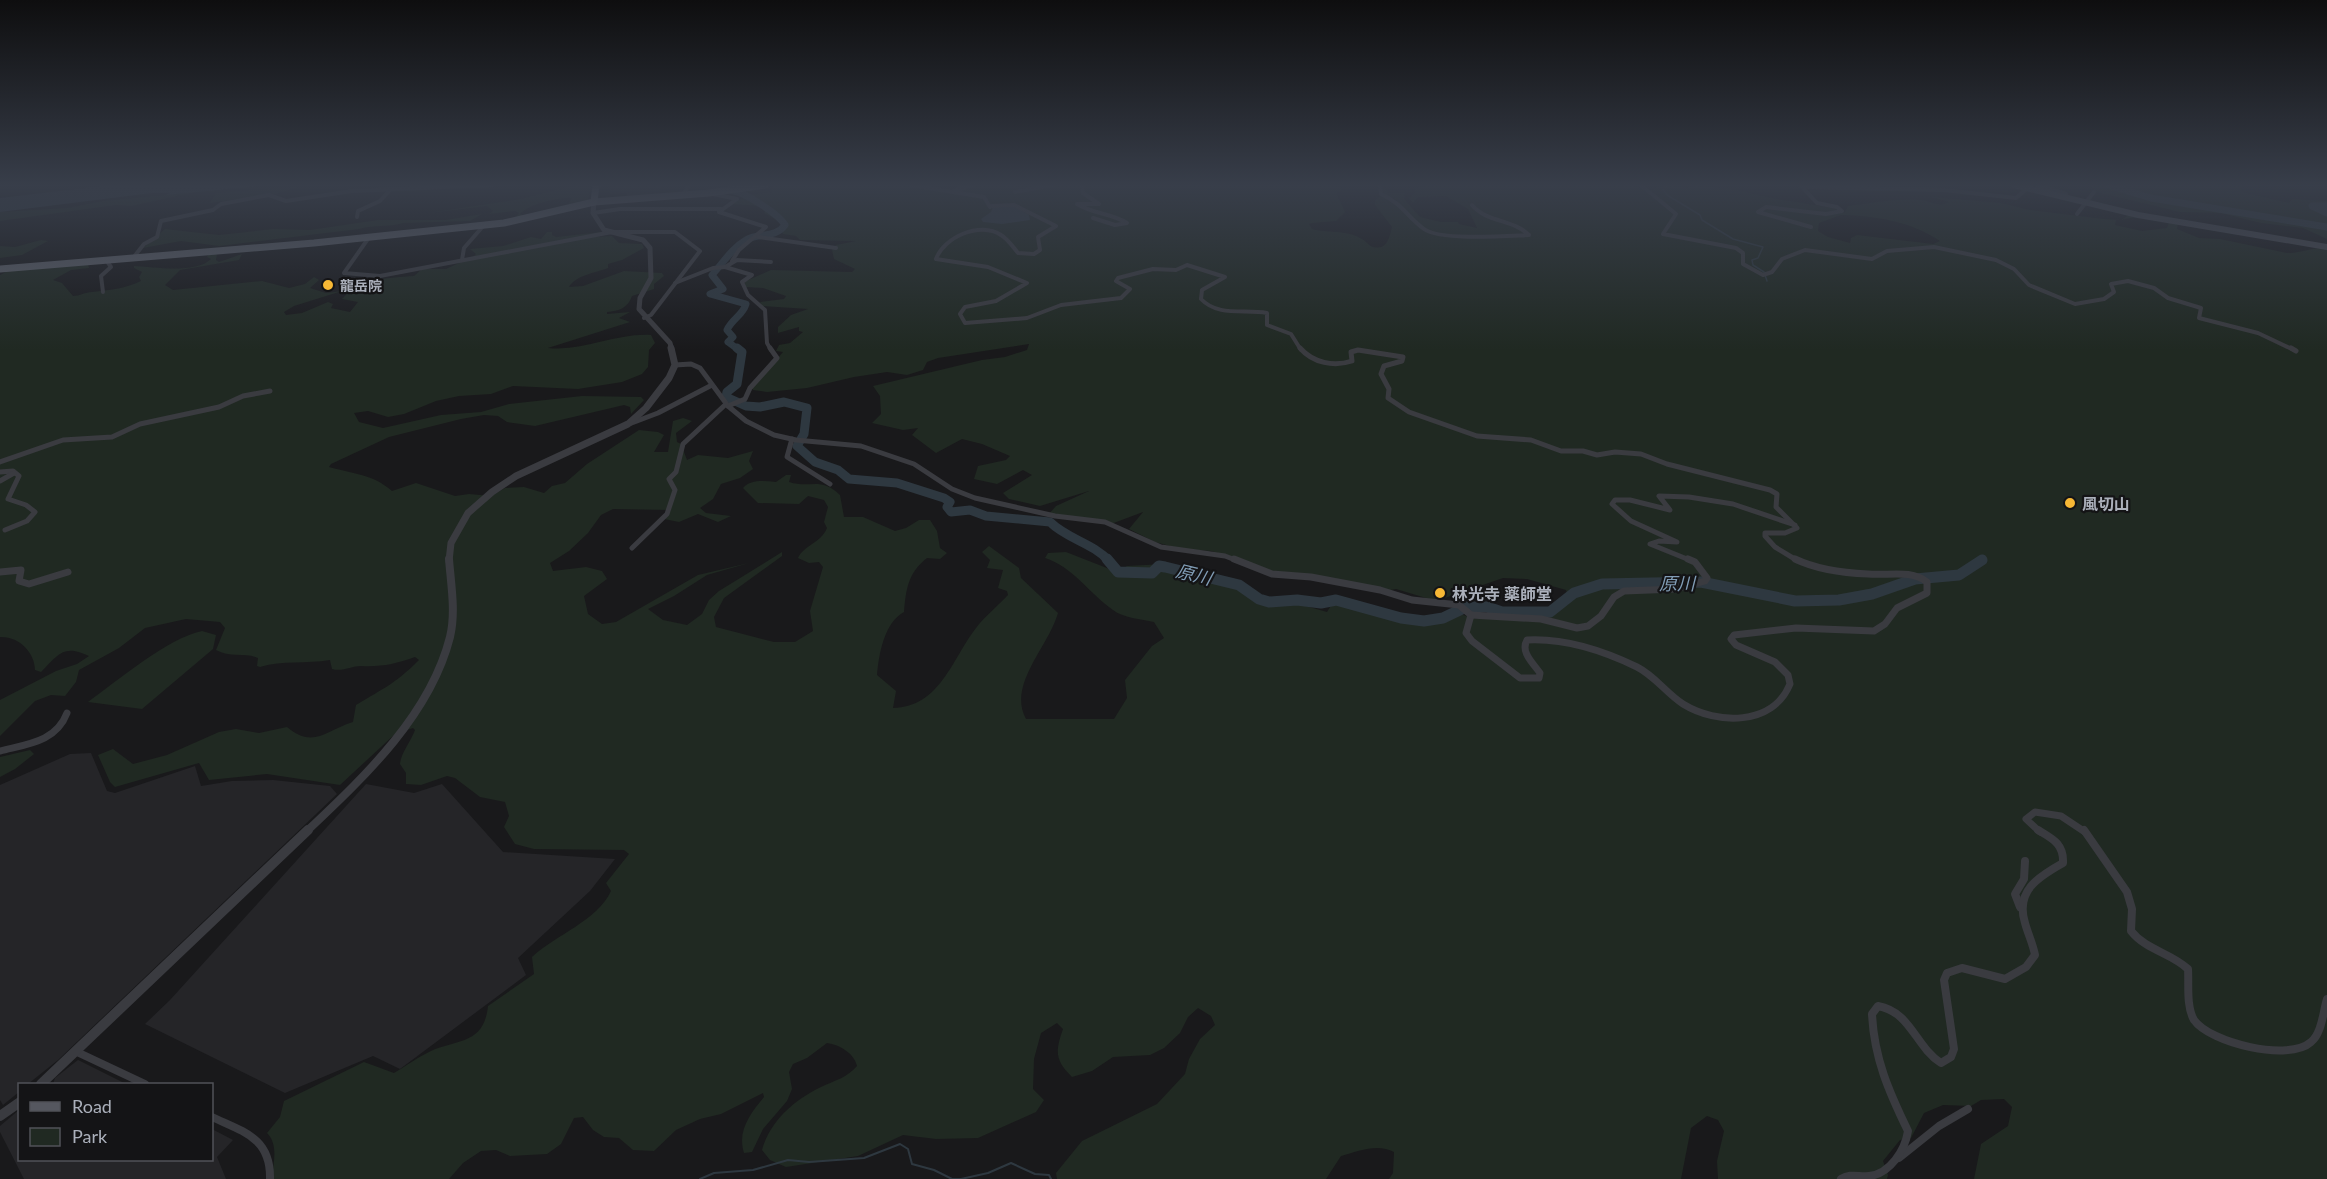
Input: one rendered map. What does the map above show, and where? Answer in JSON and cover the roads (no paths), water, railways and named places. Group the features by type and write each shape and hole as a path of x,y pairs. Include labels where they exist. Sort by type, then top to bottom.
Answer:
{"highway":[{"path":"0,269 327,240"}],"main road":[{"path":"2286,240 2327,247"}],"street":[{"path":"133,258 144,244 151,240"},
{"path":"367,240 344,273 380,276 567,240"},
{"path":"462,260 464,248 471,240"},
{"path":"628,424 656,397 675,365 670,343 644,318 638,304 651,278 650,248 643,240"},
{"path":"644,318 651,315 700,251 688,240"},
{"path":"674,283 722,267 732,261 748,240"},
{"path":"784,240 836,248"},
{"path":"954,240 935,257 939,260 994,268 1027,283 1024,287 996,301 965,307 960,314 965,323 1020,319 1061,305 1117,298 1130,289 1116,281 1118,278 1153,268 1176,270 1187,265 1194,266 1225,277 1202,290 1201,299 1205,304 1231,312 1252,310 1267,313 1267,325 1292,335 1302,352 1308,356 1343,364 1352,362 1349,354 1358,350 1403,357 1402,361 1384,366 1381,374 1389,389 1388,398 1409,412 1477,436 1531,440 1561,451 1583,451 1597,455 1615,452 1641,454 1667,464 1741,481 1777,494 1776,507 1797,528 1793,531 1765,533 1765,536 1780,552 1808,564 1876,575 1913,574 1924,578 1928,589 1925,597 1896,609 1884,626 1874,631 1796,628 1734,635 1731,639 1736,645 1783,667 1790,676 1791,685 1781,700 1770,708 1746,717 1723,719 1707,716 1688,708 1647,673 1630,664 1548,640 1527,640 1524,645 1526,652 1540,673 1539,678 1520,678 1472,641 1466,633 1471,615"},
{"path":"1006,240 1018,253 1034,254 1040,250 1038,240"},
{"path":"1694,240 1736,248 1743,253 1743,264 1763,275 1769,275 1782,259 1805,250 1872,259 1895,249 1944,249 1996,260 2014,269 2029,285 2075,304 2106,298 2114,292 2111,284 2128,280 2154,288 2168,298 2201,308 2199,318 2206,321 2258,333 2296,351"},
{"path":"732,261 749,259 771,262"},
{"path":"103,291 100,276 111,267 106,260"},
{"path":"632,548 670,509 675,490 669,479 676,472 676,460 683,444 727,405 740,402 750,387 777,358 767,344 767,316 764,308 748,297 744,290 742,282 752,275 722,267"},
{"path":"675,365 696,366 727,405 761,429 794,440 871,449 906,459 942,483 975,498 1055,516 1105,522 1161,547 1224,556 1272,574 1356,584 1412,600 1440,601 1463,607 1471,615 1542,619 1577,628 1588,626 1601,616 1614,597 1624,591 1658,591 1704,582 1707,578 1695,561 1650,544 1659,541 1677,542 1674,539 1624,517 1615,510 1612,504 1624,498 1654,508 1670,510 1670,507 1659,496 1671,494 1742,505 1780,522 1795,525"},
{"path":"42,1083 361,779 406,726 434,681 450,637 453,613 449,555 451,543 468,513 492,492 516,476 628,424 658,413 712,385"},
{"path":"0,462 63,440 112,437 140,424 219,407 243,396 270,391"},
{"path":"794,440 788,457 830,484"},
{"path":"0,472 14,473 19,476 8,499 26,505 35,512 27,521 5,530"},
{"path":"0,481 14,473"},
{"path":"0,572 21,570 19,581 29,584 68,572"},
{"path":"0,751 41,742 63,724 67,713"},
{"path":"2020,907 2030,884 2040,874 2063,863 2065,856 2063,847 2056,840 2029,824 2026,819 2035,812 2068,819 2093,837 2118,875 2132,908 2128,926 2132,934 2166,951 2188,969 2193,1018 2201,1028 2233,1043 2252,1047 2304,1047 2313,1041 2327,999"},
{"path":"1899,1158 1908,1140 1908,1131 1879,1073 1872,1039 1872,1014 1878,1006 1889,1006 1903,1015 1913,1028 1922,1049 1931,1059 1941,1063 1951,1057 1954,1049 1944,980 1947,974 1962,968 2006,978 2026,967 2035,955 2034,945 2015,894 2020,891 2026,870 2025,861"},
{"path":"77,1052 143,1083"},
{"path":"0,1116 18,1103"},
{"path":"1841,1179 1856,1174 1875,1175 1939,1126 1968,1109"},
{"path":"213,1118 261,1142 270,1157 270,1179"}],"waterway":[{"name":"原川","path":"739,350 728,342 733,337 727,330 746,304 710,294 723,289 712,275 732,251 747,240"},
{"path":"1737,240 1763,247 1758,258 1752,260 1753,265 1764,272 1767,281"},
{"name":"原川","path":"737,348 742,352 737,384 727,392 726,397 746,406 760,407 784,402 807,408 804,434 797,446 815,462 838,470 849,479 897,483 944,498 950,502 947,507 951,512 970,510 986,516 1050,522 1107,559"},
{"name":"原川","path":"1107,559 1118,572 1152,573 1159,566 1165,567 1239,585 1259,599 1269,602 1297,600 1321,603 1336,600 1401,618 1424,621 1443,618 1466,607 1487,607 1502,612 1550,612 1574,593 1602,584 1701,582 1795,601 1839,600 1872,594 1915,579 1959,575 1982,560"},
{"path":"700,1179 714,1173 753,1170 788,1160 809,1162 864,1158 900,1144 908,1149 912,1164 934,1170 952,1179 988,1173 1011,1163 1035,1174 1049,1175 1051,1179"}],"place":[{"name":"龍岳院","path":"328,285"},
{"name":"風切山","path":"2070,503"},
{"name":"林光寺 薬師堂","path":"1440,593"}]}
